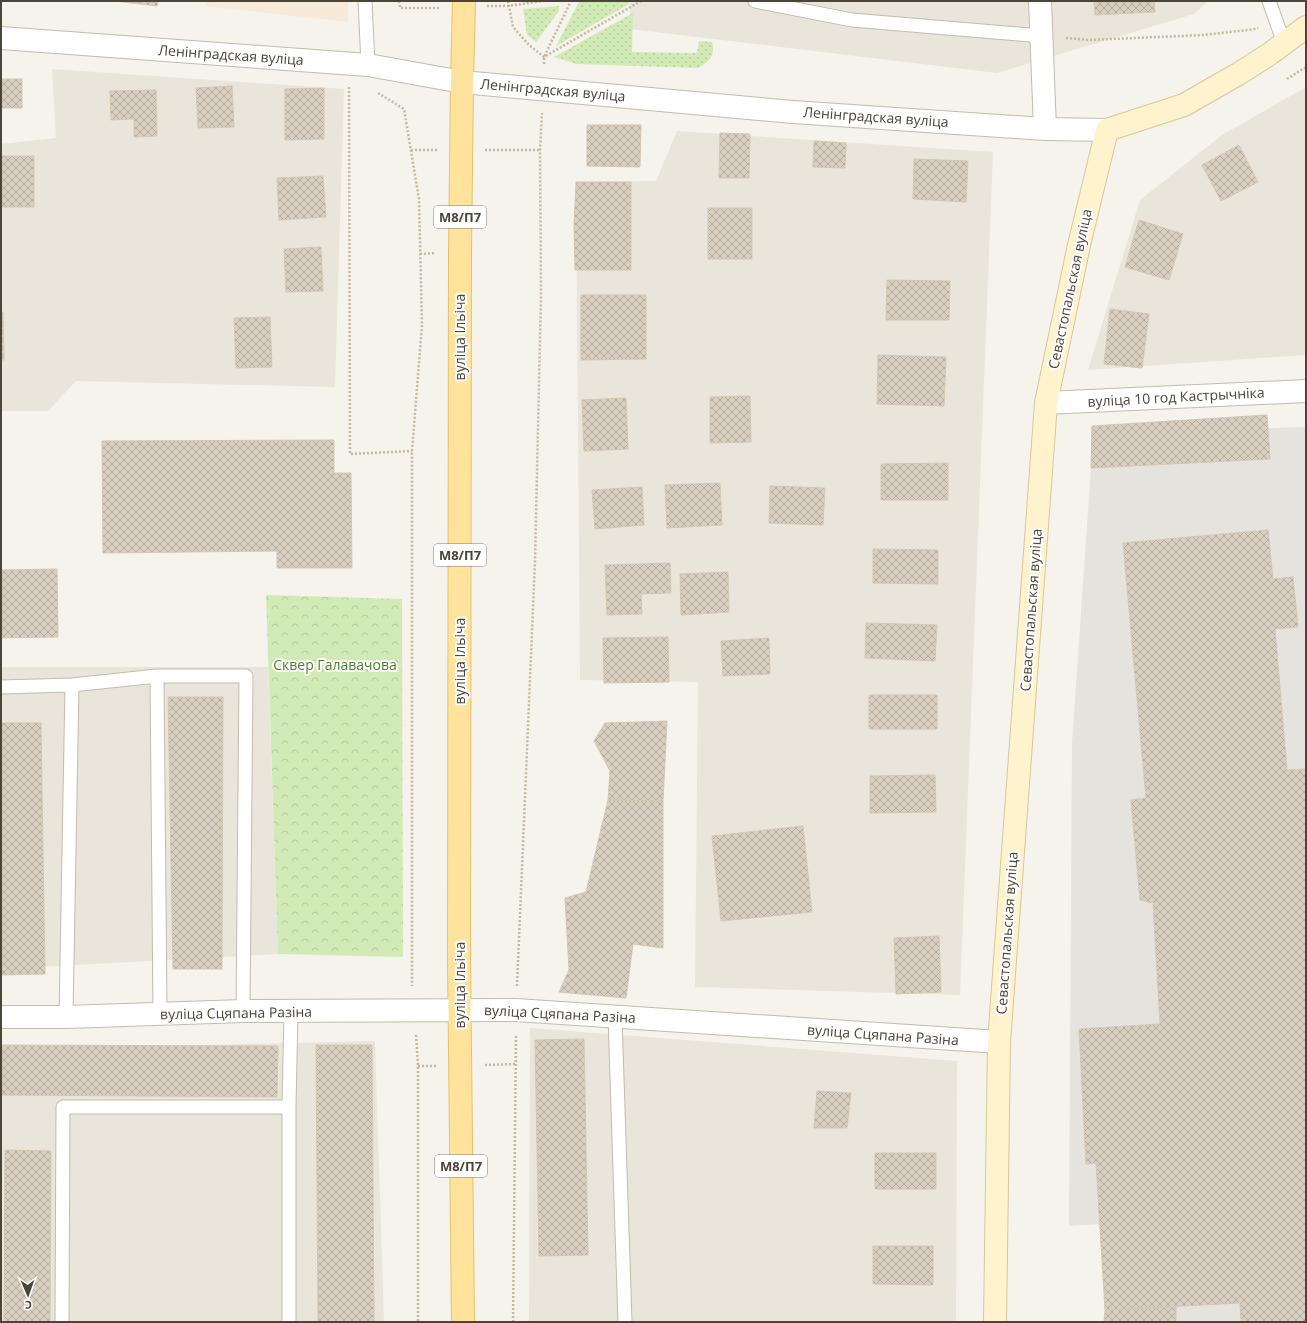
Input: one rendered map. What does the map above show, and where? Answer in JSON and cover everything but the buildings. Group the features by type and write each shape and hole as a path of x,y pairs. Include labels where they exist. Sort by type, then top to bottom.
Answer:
{"main road":[{"name":"вуліца Ільіча","path":"463,1322 460,1009 460,252 464,1"}],"street":[{"path":"1040,1 1044,129"},
{"path":"1107,130 1184,105 1240,73 1306,27"},
{"name":"Ленінградская вуліца","path":"1,38 368,65 462,82 793,112 1044,129 1107,130"},
{"name":"Севастопальская вуліца","path":"994,1322 999,1042 1046,403 1079,245 1107,130"},
{"name":"вуліца 10 год Кастрычніка","path":"1046,403 1306,391"},
{"name":"вуліца Сцяпана Разіна","path":"1,1017 66,1017 243,1011 414,1011 460,1009 516,1010 999,1042"}],"lane":[{"path":"365,1 368,65"},
{"path":"755,1 852,20 1042,36"},
{"path":"1269,1 1284,43"},
{"path":"157,676 160,1014"},
{"path":"1,687 72,685 157,676 246,676 243,1011"},
{"path":"66,1017 72,685"},
{"path":"289,1322 289,1107 291,1012"},
{"path":"615,1017 625,1322"},
{"path":"62,1322 63,1107 289,1107"}],"path":[{"path":"399,1 400,8"},
{"path":"508,1 513,28 529,45 544,57 641,1"},
{"path":"1042,36 1089,40 1204,35 1256,29"},
{"path":"1287,79 1306,67"},
{"path":"349,84 350,454 412,451"},
{"path":"373,91 404,109 419,199 422,325 412,451 411,974"},
{"path":"518,960 535,561 541,295 540,150"},
{"path":"513,1322 516,1064"},
{"path":"418,1066 418,1322"}],"shaded area":[{"path":"205,1 348,1 348,22 206,6"},
{"path":"630,1 1208,1 1194,14 997,73 630,29"},
{"path":"52,69 344,89 335,387 76,381 48,411 1,411 1,144 56,138"},
{"path":"1306,87 1306,355 1088,370 1140,200 1222,135"},
{"path":"677,131 993,152 960,995 695,987 698,682 580,680 576,182 656,181"},
{"path":"1267,415 1268,428 1306,427 1306,1322 1104,1322 1105,1310 1100,1224 1069,1226 1072,743 1091,468 1092,426"},
{"path":"1,667 268,667 278,954 1,969"},
{"path":"530,1028 957,1061 956,1322 529,1322"},
{"path":"375,1041 384,1322 1,1322 1,1050"}],"green space":[{"path":"629,1 629,4 556,46 579,2"},
{"path":"559,6 559,11 536,42 527,35 523,9"},
{"path":"633,13 632,52 697,53 699,41 712,42 713,51 711,58 698,68 577,64 554,57"},
{"name":"Сквер Галавачова","path":"266,595 402,599 403,957 278,954"}]}
